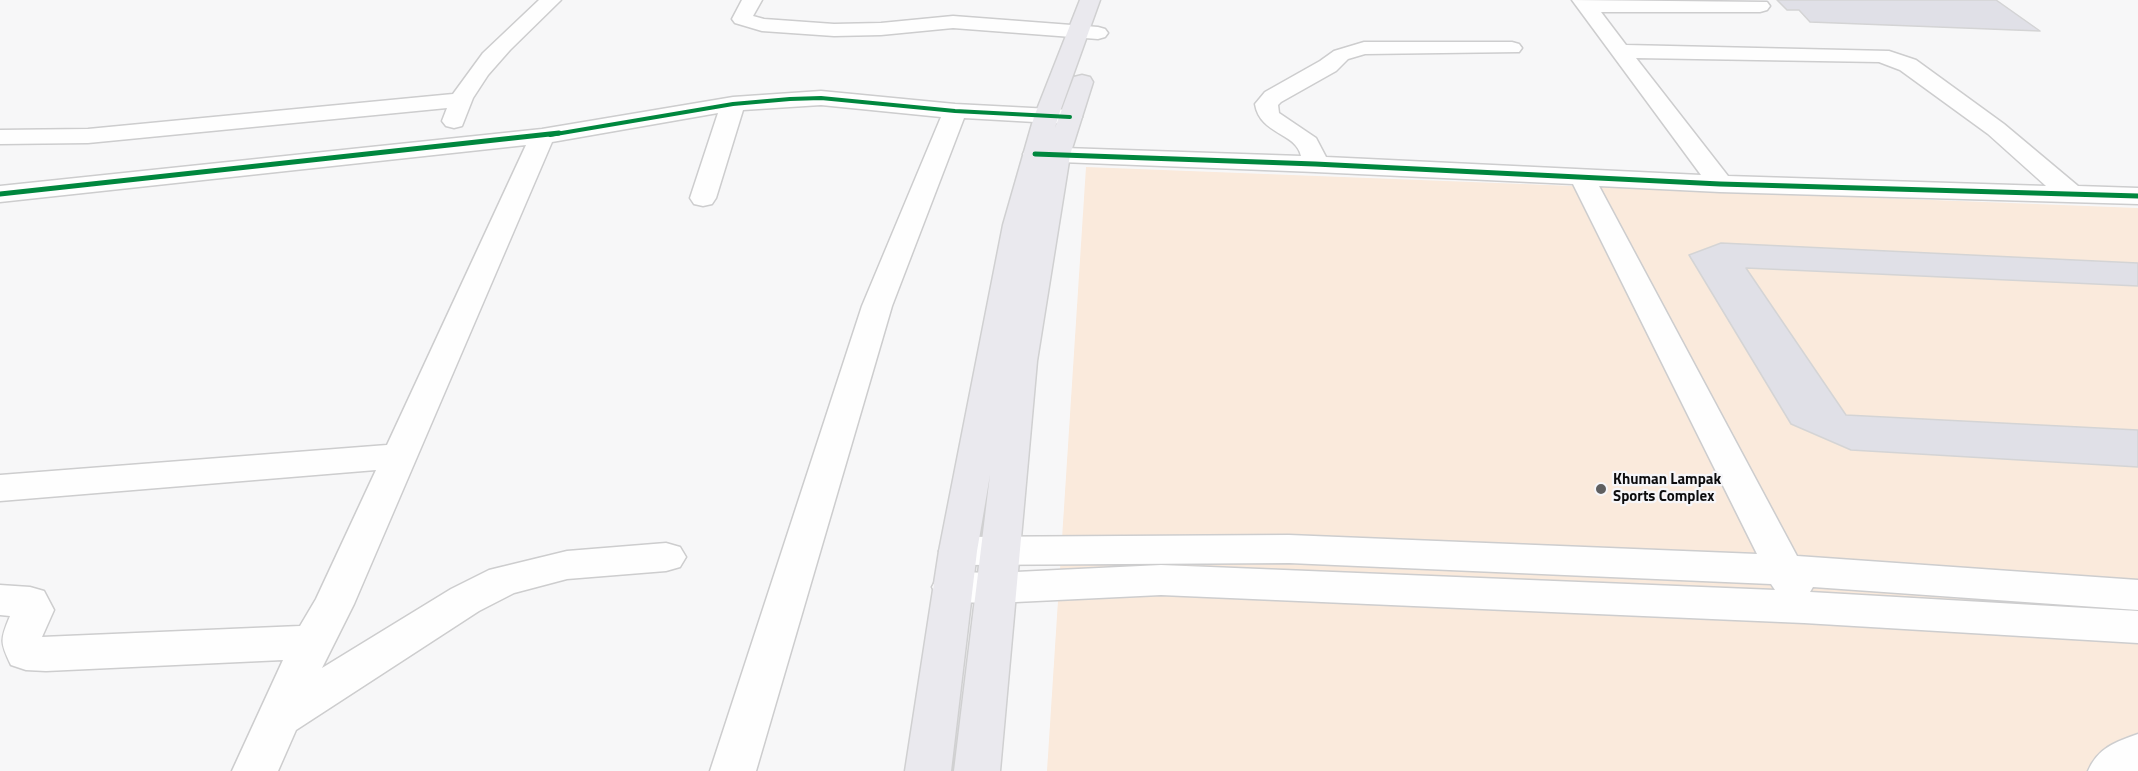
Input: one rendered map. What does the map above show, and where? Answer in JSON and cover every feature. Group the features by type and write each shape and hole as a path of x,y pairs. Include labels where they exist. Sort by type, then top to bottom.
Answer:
{"main road":[{"path":"928,771 955,569 1017,225 1047,155 1087,32 1090,0"},
{"path":"1087,32 1108,0"},
{"path":"977,771 997,570 1047,155"}],"street":[{"path":"443,146 457,111 508,39 551,0"},
{"path":"752,0 742,19 762,25 850,30 953,22 1087,32"},
{"path":"1584,3 1760,6"},
{"path":"1584,3 1720,183"},
{"path":"1315,164 1312,149 1307,142 1272,119 1266,112 1266,104 1273,97 1328,66 1341,55 1364,48 1386,46 1512,48"},
{"path":"1620,51 1881,56 1897,60 1908,65 1996,129 2070,193"},
{"path":"3,196 542,136 733,104 821,98 963,112 1059,116"},
{"path":"703,198 733,104"},
{"path":"0,137 88,136 457,111"},
{"path":"734,771 877,306 963,112"},
{"path":"255,771 312,642 334,604 542,136"},
{"path":"1047,155 1315,164 1720,183 2138,196"},
{"path":"1582,177 1804,607"},
{"path":"0,488 399,456"},
{"path":"997,570 1289,549 1783,570 2138,595"},
{"path":"279,717 465,600 503,581 567,565 666,557"},
{"path":"955,569 1804,607 2138,627"},
{"path":"0,600 30,602 33,610 19,640 26,652 46,654 312,642"},
{"path":"2111,771 2138,754"}],"shaded area":[{"name":"Khuman Lampak Sports Complex","path":"1086,167 2138,208 2138,771 1047,771"}],"building":[{"path":"1777,0 1996,0 2040,31 1810,22 1799,10 1787,10"},
{"path":"1721,243 2138,263 2138,286 1746,268 1846,415 2138,430 2138,467 1851,450 1791,424 1689,255"}],"cycle path":[{"path":"0,194 542,136 733,104 790,99 821,98 955,111 1070,117"},
{"path":"1035,154 1315,164 1720,184 2138,196"}],"place":[{"name":"Khuman Lampak Sports Complex","path":"1601,489"}]}
